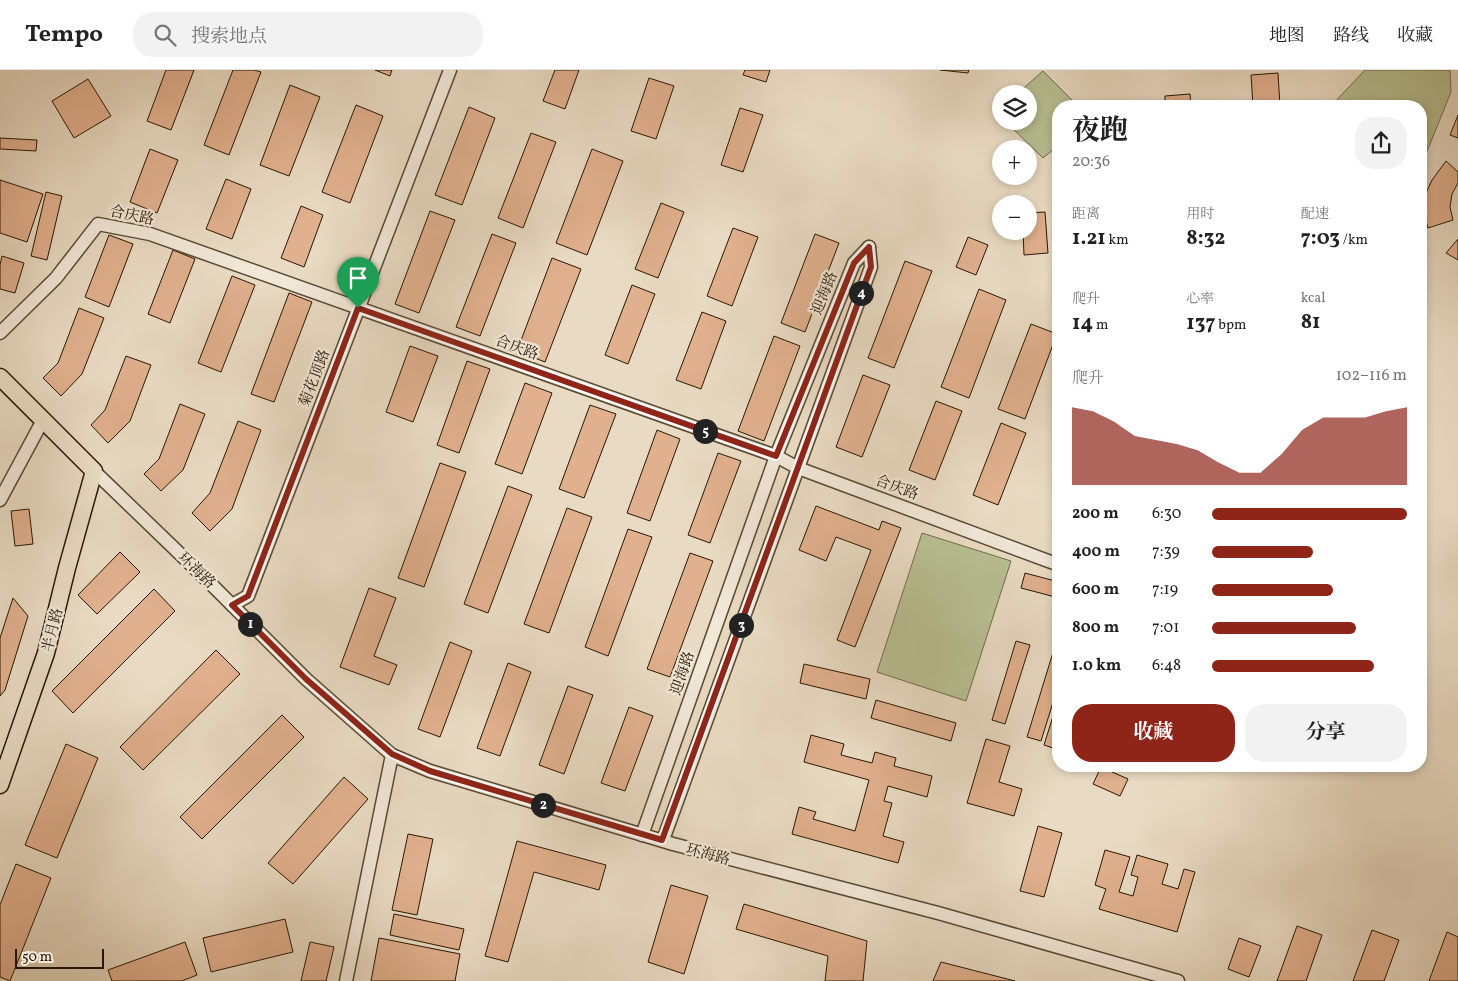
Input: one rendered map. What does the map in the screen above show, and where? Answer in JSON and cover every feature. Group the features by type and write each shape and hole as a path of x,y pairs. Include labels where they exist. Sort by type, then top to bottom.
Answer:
{"main road":[{"name":"环海路","path":"0,377 94,471"},
{"name":"半月路","path":"0,785 46,653 94,471"}],"street":[{"name":"菊花顶路","path":"232,605 248,596 450,70"},
{"name":"合庆路","path":"0,333 56,278 98,224 150,234 776,456 798,468 1052,562"},
{"name":"迎海路","path":"642,835 776,456 854,263 869,247 871,267 662,840"},
{"path":"0,500 43,420"},
{"name":"环海路","path":"94,471 306,679 392,754 430,771 642,835 938,913 1178,981"},
{"path":"346,981 392,754"}],"green space":[{"path":"1365,70 1450,70 1451,92 1427,151 1427,100 1337,100"},
{"path":"1043,71 1072,100 1052,100 1052,151 1043,158 1037,152 1037,140 1025,140 1014,130 1037,130 1037,85 1027,85"},
{"path":"922,533 1011,561 966,701 877,672"}],"building":[{"path":"166,70 194,70 171,130 147,121"},
{"path":"233,70 261,72 229,155 204,145"},
{"path":"375,70 392,70 390,76"},
{"path":"555,70 579,70 565,109 543,101"},
{"path":"745,70 770,70 766,82 743,75"},
{"path":"940,70 969,70 968,73"},
{"path":"1278,73 1280,100 1253,100 1251,75"},
{"path":"649,78 674,86 656,139 631,131"},
{"path":"88,79 111,116 74,138 52,101"},
{"path":"290,85 320,97 289,176 260,165"},
{"path":"1190,94 1190,100 1165,100 1165,96"},
{"path":"356,105 383,116 350,203 322,192"},
{"path":"469,107 495,118 462,205 435,195"},
{"path":"740,108 763,115 743,172 721,165"},
{"path":"1458,115 1458,138 1450,135"},
{"path":"531,133 556,142 523,228 498,218"},
{"path":"0,138 37,140 36,151 0,149"},
{"path":"150,149 178,160 157,213 130,202"},
{"path":"592,149 623,161 587,255 556,243"},
{"path":"1446,161 1458,172 1458,183 1452,194 1450,207 1453,220 1428,228 1427,191 1432,180"},
{"path":"226,179 251,189 232,239 206,229"},
{"path":"0,180 43,194 27,242 0,233"},
{"path":"46,192 62,196 47,260 31,256"},
{"path":"661,203 684,212 658,278 635,269"},
{"path":"301,206 323,215 304,267 281,258"},
{"path":"430,211 455,220 419,313 395,304"},
{"path":"1037,212 1045,212 1048,253 1024,255 1023,240 1037,240"},
{"path":"733,228 758,237 732,306 707,296"},
{"path":"492,234 516,243 480,336 456,327"},
{"path":"815,234 839,243 805,332 781,323"},
{"path":"109,235 133,244 109,307 85,297"},
{"path":"968,237 988,245 976,275 956,267"},
{"path":"1458,239 1458,260 1446,253"},
{"path":"173,250 195,259 170,323 148,314"},
{"path":"2,256 24,263 15,293 0,289"},
{"path":"552,258 581,269 545,362 517,351"},
{"path":"905,261 932,271 894,368 868,358"},
{"path":"232,276 255,285 221,372 198,363"},
{"path":"632,285 655,294 628,364 605,355"},
{"path":"979,289 1006,300 969,398 941,387"},
{"path":"289,293 312,302 274,402 251,394"},
{"path":"79,308 104,318 82,374 61,396 43,378 58,363"},
{"path":"702,312 726,321 701,389 676,380"},
{"path":"1031,324 1052,332 1052,347 1025,419 998,409"},
{"path":"774,336 800,346 764,441 738,431"},
{"path":"410,346 438,356 413,422 386,412"},
{"path":"126,356 151,365 130,421 108,443 91,425 105,410"},
{"path":"467,361 490,369 459,453 437,445"},
{"path":"863,375 890,385 862,457 836,447"},
{"path":"525,383 552,393 522,474 495,464"},
{"path":"936,401 962,411 935,480 909,470"},
{"path":"180,404 205,414 183,470 161,491 144,474 159,459"},
{"path":"590,405 616,414 584,498 559,489"},
{"path":"238,421 261,430 232,509 210,531 192,513 210,493"},
{"path":"1001,423 1026,433 998,505 973,495"},
{"path":"657,430 680,439 650,521 627,513"},
{"path":"718,453 741,461 710,543 688,535"},
{"path":"440,463 466,472 424,587 398,578"},
{"path":"508,486 532,495 488,613 464,604"},
{"path":"816,506 879,530 882,521 901,528 855,647 837,640 871,550 836,537 826,561 799,550"},
{"path":"567,508 592,517 549,633 524,624"},
{"path":"29,509 33,544 15,546 11,511"},
{"path":"628,529 652,537 608,656 585,647"},
{"path":"120,552 140,572 97,614 78,595"},
{"path":"690,553 713,561 670,677 647,669"},
{"path":"1025,573 1052,580 1052,596 1021,588"},
{"path":"369,588 396,598 374,656 397,665 389,685 340,667"},
{"path":"154,589 175,611 73,713 52,691"},
{"path":"13,598 28,616 5,690 0,696 0,638"},
{"path":"1016,641 1030,645 1005,724 992,720"},
{"path":"450,642 472,651 440,737 418,729"},
{"path":"216,650 240,674 143,770 120,747"},
{"path":"1052,656 1052,706 1041,741 1027,737"},
{"path":"508,663 531,672 500,756 477,748"},
{"path":"804,664 870,679 866,699 800,683"},
{"path":"568,686 593,695 564,774 539,765"},
{"path":"876,700 956,723 951,741 871,718"},
{"path":"629,707 653,716 625,791 601,783"},
{"path":"282,715 304,737 202,839 180,817"},
{"path":"1052,719 1052,748 1044,745"},
{"path":"811,735 844,744 841,755 872,763 875,752 896,758 894,766 932,776 927,797 888,786 884,801 892,803 883,836 904,842 898,863 792,834 799,807 816,812 813,819 855,831 869,780 804,762"},
{"path":"986,739 1010,746 999,782 1022,789 1014,816 967,803"},
{"path":"66,744 98,758 57,858 25,845"},
{"path":"1099,772 1112,772 1128,779 1120,796 1093,784"},
{"path":"344,777 368,799 293,884 268,863"},
{"path":"1038,826 1062,833 1044,897 1020,891"},
{"path":"408,834 433,839 417,915 392,910"},
{"path":"517,841 606,865 599,890 534,872 508,962 485,956"},
{"path":"1105,850 1130,857 1119,892 1133,896 1138,877 1131,875 1137,855 1168,864 1162,884 1178,889 1184,869 1195,872 1177,932 1099,909 1106,889 1095,885"},
{"path":"16,864 51,878 10,981 0,977 0,905"},
{"path":"671,885 708,896 684,974 648,962"},
{"path":"744,904 867,941 863,981 825,981 828,956 736,929"},
{"path":"394,914 464,929 459,950 390,935"},
{"path":"285,919 293,952 211,972 203,938"},
{"path":"1297,926 1322,935 1306,981 1277,981"},
{"path":"1372,930 1399,940 1384,981 1353,981"},
{"path":"1447,932 1458,937 1458,981 1429,981"},
{"path":"379,938 460,954 455,981 371,981"},
{"path":"1239,938 1261,946 1249,977 1228,969"},
{"path":"185,942 197,975 182,981 112,981 108,970"},
{"path":"310,942 334,947 326,981 301,981"},
{"path":"941,962 1015,981 933,981"}],"route":[{"path":"869,247 871,267 662,840 430,771 392,754 306,679 232,605 248,596 358,308 776,456 854,263 869,247"}]}
